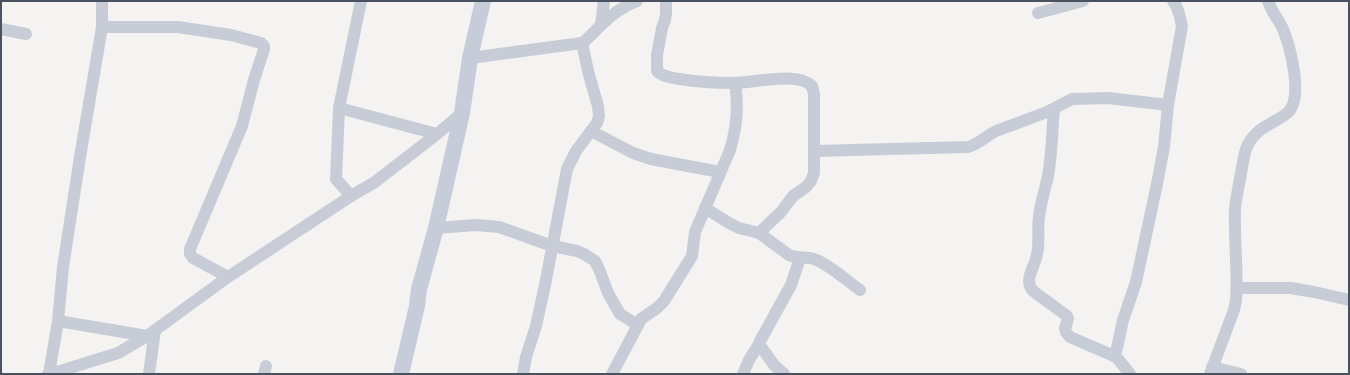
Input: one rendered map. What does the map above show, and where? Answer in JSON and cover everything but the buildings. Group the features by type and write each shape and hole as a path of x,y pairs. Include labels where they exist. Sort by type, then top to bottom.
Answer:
{"street":[{"path":"102,1 102,27 63,267 53,373 118,353 151,333 228,277 351,196 375,182 462,114"},
{"path":"351,196 336,179 339,108 361,1"},
{"path":"401,374 417,306 419,289 436,228 462,114 470,58 484,1"},
{"path":"601,25 604,1"},
{"path":"470,58 582,43 589,39 601,25 619,10 637,1"},
{"path":"666,1 666,14 657,55 657,71 660,74 691,81 735,83 785,79 802,80 812,86 814,94 814,173 806,187 793,196 781,212 759,232"},
{"path":"1038,13 1083,1"},
{"path":"1114,356 1123,320 1136,282 1146,240 1164,147 1168,105 1182,26 1180,15 1173,1"},
{"path":"1242,374 1211,371 1234,310 1237,288 1235,258 1235,208 1246,150 1251,139 1266,125 1288,113 1292,105 1296,83 1290,51 1282,26 1271,11 1268,1"},
{"path":"102,27 178,27 231,35 261,43 264,46 242,126 190,249 190,254 193,258 228,277"},
{"path":"1,29 26,34"},
{"path":"523,374 526,357 536,326 544,292 567,169 576,151 597,123 599,116 598,106 582,43"},
{"path":"612,374 641,319 664,301 692,256 695,232 730,150 736,125 738,106 735,83"},
{"path":"814,151 975,145 996,131 1054,109 1067,101 1079,98 1108,98 1168,105"},
{"path":"339,108 437,134"},
{"path":"1054,109 1048,175 1039,217 1037,258 1029,278 1029,286 1033,291 1067,316 1068,319 1065,328 1070,337 1114,356 1130,374"},
{"path":"591,131 633,154 720,172"},
{"path":"705,208 739,228 759,232 789,256 813,258 821,262 860,290"},
{"path":"436,228 476,225 499,227 552,246 577,251 590,257 595,261 600,269 608,293 620,314 638,325"},
{"path":"743,374 749,360 791,285 800,258"},
{"path":"1237,288 1290,288 1349,300"},
{"path":"58,321 151,333"},
{"path":"150,374 151,333"},
{"path":"759,344 774,365 784,374"}]}
